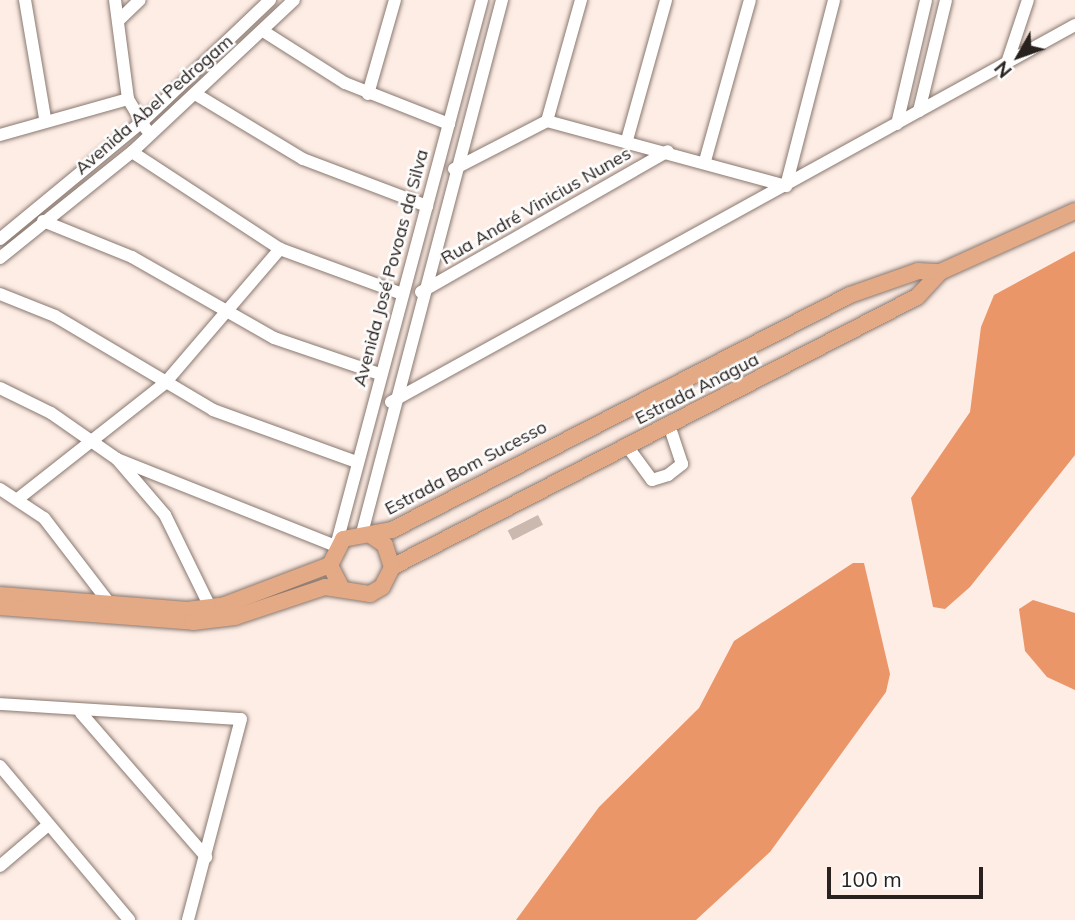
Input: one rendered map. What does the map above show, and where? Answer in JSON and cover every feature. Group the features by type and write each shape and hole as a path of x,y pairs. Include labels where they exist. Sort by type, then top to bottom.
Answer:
{"main road":[{"name":"Estrada Anagua","path":"342,589 370,594 382,587 391,567 917,297 940,272 1075,211"},
{"name":"Estrada Bom Sucesso","path":"336,546 367,535 850,295 918,271 940,272"},
{"path":"367,535 385,545 391,567"},
{"path":"0,607 193,622 284,592 330,565 336,546"},
{"path":"330,565 342,589"},
{"path":"0,595 110,604 210,607 284,592 325,587 342,589"}],"street":[{"path":"25,0 46,118"},
{"path":"116,0 128,99 150,135"},
{"path":"118,21 140,0"},
{"name":"Avenida Abel Pedrogam","path":"0,239 142,122 270,0"},
{"name":"Avenida Abel Pedrogam","path":"1,257 43,220 132,152 197,95 294,0"},
{"path":"368,94 395,0"},
{"name":"Avenida José Povoas da Silva","path":"336,546 482,0"},
{"name":"Avenida José Povoas da Silva","path":"367,535 391,402 502,0"},
{"path":"547,121 581,0"},
{"path":"627,140 666,0"},
{"path":"705,161 750,0"},
{"path":"786,186 834,0"},
{"path":"897,124 926,0"},
{"path":"919,111 946,0"},
{"path":"1007,63 1028,0"},
{"path":"391,402 1075,25"},
{"path":"263,31 368,94 449,124"},
{"path":"197,95 303,159 427,206"},
{"path":"0,135 46,118 128,99"},
{"path":"454,169 547,121 705,161 786,186"},
{"name":"Rua André Vinicius Nunes","path":"421,292 668,151"},
{"path":"132,152 280,249 402,294"},
{"path":"83,169 92,183"},
{"path":"43,220 132,257 226,315 380,374"},
{"path":"19,498 95,443 165,383 280,249"},
{"path":"0,294 55,316 165,383 279,437 357,462"},
{"path":"0,388 95,443 117,459 165,515 210,607"},
{"path":"627,446 652,480 667,475 682,464 669,425"},
{"path":"117,459 336,546"},
{"path":"0,489 19,498 69,545 110,604"},
{"path":"0,704 81,713 241,719 188,920"},
{"path":"81,713 206,857"},
{"path":"0,766 129,920"},
{"path":"0,866 48,825"}],"shaded area":[{"path":"1075,251 1075,455 970,587 945,609 933,607 911,498 970,412 981,327 994,295"},
{"path":"853,563 864,563 890,674 886,692 770,852 696,920 516,920 599,807 699,708 734,641"},
{"path":"1033,600 1075,613 1075,690 1047,677 1025,651 1019,609"}],"building":[{"path":"538,515 543,525 513,540 508,530"}]}
